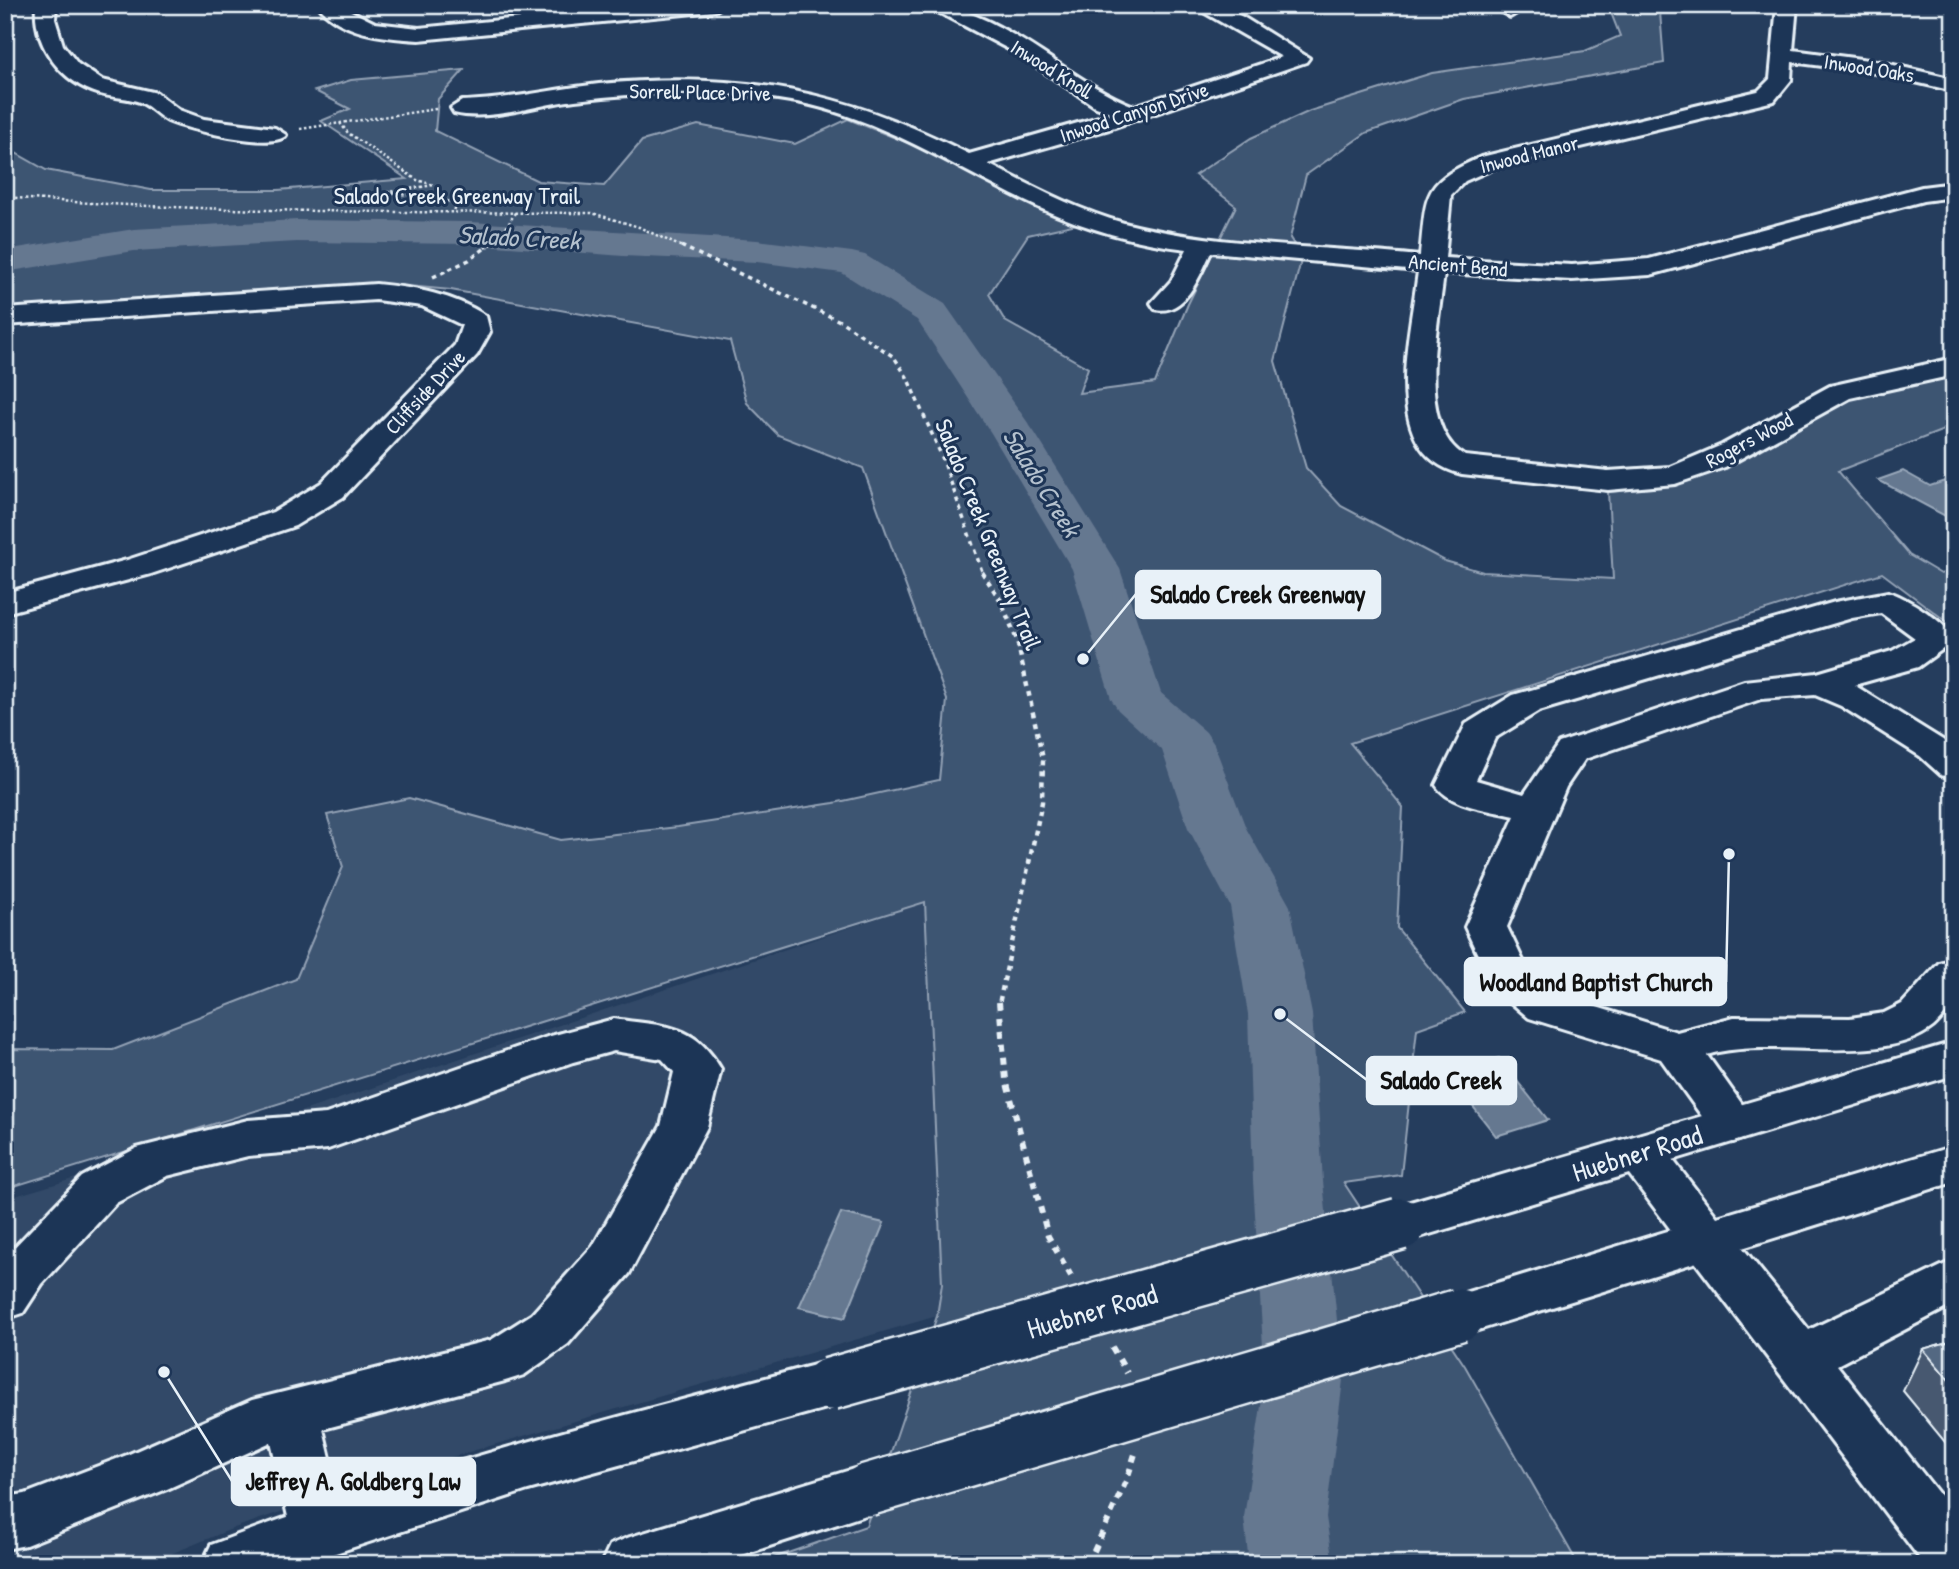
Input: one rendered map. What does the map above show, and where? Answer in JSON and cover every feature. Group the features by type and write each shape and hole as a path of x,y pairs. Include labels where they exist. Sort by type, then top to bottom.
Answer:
{"street":[{"path":"46,5 44,16 52,47 66,64 94,84 152,98 171,114 195,124 275,135"},
{"path":"327,5 338,14 397,33 444,33 562,13 715,5"},
{"name":"Inwood Knoll","path":"934,5 1032,54 1104,102 1133,113"},
{"name":"Inwood Canyon Drive","path":"968,162 1133,113 1299,58 1237,21 1200,5"},
{"name":"Inwood Manor","path":"1454,462 1434,442 1421,420 1418,399 1439,193 1457,176 1503,159 1766,96 1780,80 1787,5"},
{"name":"Inwood Oaks","path":"1783,55 1876,66 1954,85"},
{"name":"Sorrell Place Drive","path":"462,108 606,91 707,88 768,91 838,106 886,122 968,162"},
{"name":"Ancient Bend","path":"968,162 1085,218 1140,233 1203,243 1555,273 1626,271 1650,267 1922,194 1954,190"},
{"path":"1164,303 1182,285 1203,243"},
{"name":"Cliffside Drive","path":"5,317 376,292 407,295 460,310 476,322 476,332 467,349 332,490 284,519 249,533 5,603"},
{"name":"Rogers Wood","path":"1454,462 1588,477 1630,479 1673,476 1716,461 1827,397 1858,387 1954,366"},
{"path":"1537,810 1470,793 1455,785 1479,732 1526,703 1847,609 1888,602 1938,639 1905,659 1819,684 1757,689 1572,751 1547,787 1537,810 1486,927 1508,976 1545,1007 1677,1048 1732,1033 1876,1033 1917,1017 1936,991 1954,974"},
{"path":"1819,684 1854,698 1933,748 1954,767"},
{"path":"5,1298 24,1270 99,1191 154,1161 248,1138 328,1131 563,1048 614,1035 677,1045 698,1069 684,1127 611,1259 550,1329 505,1359 252,1424 147,1472 26,1519 5,1523"},
{"path":"1677,1048 1733,1124"},
{"name":"Huebner Road","path":"231,1564 319,1530 500,1473 830,1384 1401,1224 1954,1058"},
{"path":"1639,1152 1954,1558"},
{"path":"631,1564 867,1490 1459,1315 1954,1164"},
{"path":"1801,1359 1954,1280"},
{"path":"292,1413 319,1530"}],"path":[{"path":"275,135 340,123 389,118 413,111 462,108"},
{"path":"340,123 348,133 417,180 434,185 388,192 453,202 457,204 453,211"},
{"name":"Salado Creek Greenway Trail","path":"5,197 164,209 592,213 639,227 842,322 894,357 907,377 942,457 974,543 983,576 1001,601 1017,640 1043,759 1042,802 999,1003 1006,1080 1048,1236 1075,1283"},
{"path":"407,295 424,280 469,260 501,237 516,211"},
{"path":"1109,1342 1130,1378"},
{"path":"1088,1564 1127,1479 1138,1445"}],"shaded area":[{"path":"1608,5 1665,5 1660,12 1664,63 1464,99 1366,133 1306,175 1290,238 1302,257 1275,361 1306,468 1341,506 1445,561 1483,572 1613,579 1608,492 1676,485 1726,464 1844,397 1954,375 1954,426 1838,471 1909,555 1941,574 1954,570 1954,627 1882,573 1350,743 1403,807 1397,928 1465,1012 1417,1029 1401,1175 1344,1183 1465,1366 1578,1564 756,1564 866,1526 937,1316 942,1284 925,902 5,1189 5,1049 113,1050 296,979 343,867 327,815 409,798 561,840 678,827 834,803 939,780 947,700 863,468 778,435 747,403 730,341 451,290 376,283 5,310 5,147 46,170 151,190 278,190 407,179 321,121 350,109 315,91 351,80 464,70 438,99 435,131 538,181 604,186 642,141 698,125 795,144 848,119 918,147 1077,224 1028,235 989,294 1005,321 1088,368 1079,393 1155,383 1188,304 1236,206 1195,175 1251,138 1310,111 1432,73 1585,51 1620,36"},
{"path":"1903,471 1930,486 1954,478 1954,517 1949,518 1878,480"},
{"path":"926,902 942,1284 937,1316 379,1478 234,1528 146,1564 5,1564 5,1199 306,1110"},
{"path":"1499,1058 1548,1120 1496,1136 1447,1073"},
{"path":"841,1213 884,1223 845,1318 799,1307"}],"building":[{"path":"1954,1340 1954,1386 1923,1349"}],"waterway":[{"name":"Salado Creek","path":"5,261 134,240 297,231 471,233 623,245 757,251 852,263 931,312 1013,433 1096,569 1137,699 1187,744 1217,828 1260,906 1280,1014 1288,1181 1304,1380 1285,1517 1291,1564"}],"place":[{"name":"Salado Creek Greenway","path":"1083,659"},
{"name":"Woodland Baptist Church","path":"1729,854"},
{"name":"Salado Creek","path":"1280,1014"},
{"name":"Jeffrey A. Goldberg Law","path":"164,1372"}]}
